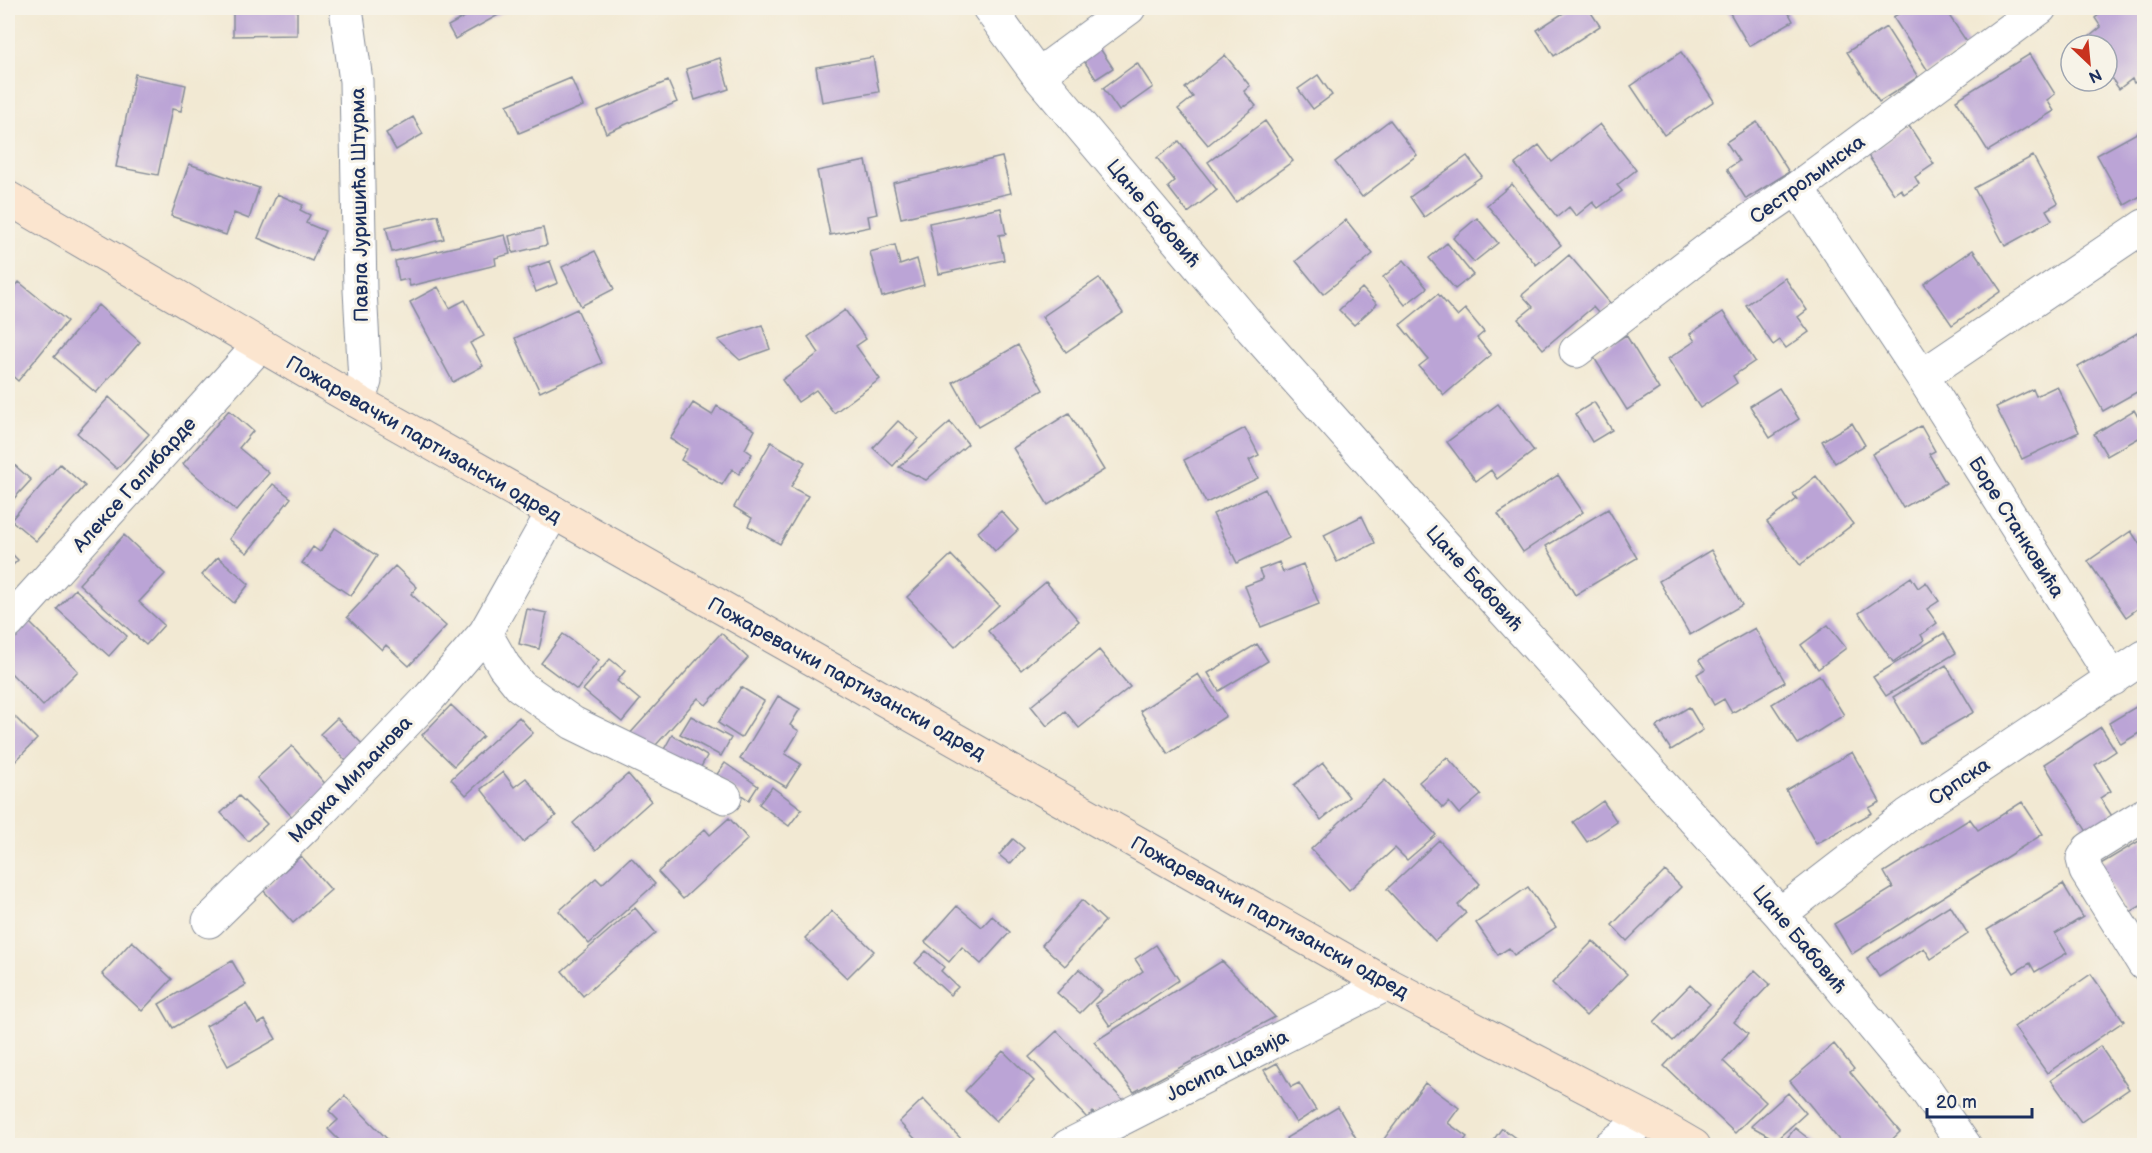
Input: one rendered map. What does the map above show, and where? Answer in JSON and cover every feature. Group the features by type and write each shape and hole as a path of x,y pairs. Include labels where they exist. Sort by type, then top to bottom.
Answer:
{"street":[{"name":"Павла Јуришића Штурма","path":"345,8 356,81 360,290 365,381 355,400"},
{"name":"Цане Бабовић","path":"989,8 1038,75 1260,338 1780,914 1926,1090 1965,1146"},
{"path":"1038,75 1129,8"},
{"name":"Сестрољинска","path":"1576,351 1711,246 1797,188 2040,8"},
{"name":"Боре Станковића","path":"1797,188 1922,376 2113,678"},
{"name":"Пожаревачки партизански одред","path":"8,198 355,400 1387,984 1646,1118 1694,1146"},
{"path":"1922,376 2145,226"},
{"name":"Алексе Галибарде","path":"8,622 260,345"},
{"name":"Марка Миљанова","path":"209,921 323,809 429,698 485,633 553,512"},
{"path":"485,633 504,666 520,686 573,723 725,797"},
{"name":"Српска","path":"1780,914 1908,815 2145,657"},
{"path":"2145,815 2089,849 2084,859 2086,871 2145,964"},
{"name":"Јосипа Цазија","path":"1068,1146 1387,984"},
{"path":"1610,1146 1646,1118"}],"building":[{"path":"233,8 297,8 297,35 233,36"},
{"path":"481,8 511,8 455,39 448,26"},
{"path":"1571,8 1588,8 1600,26 1554,56 1537,30"},
{"path":"1727,8 1786,8 1793,21 1749,46"},
{"path":"1908,8 1944,8 1969,45 1928,71 1893,17"},
{"path":"2108,8 2144,8 2144,75 2134,83 2132,79 2119,89 2119,33 2094,33 2101,27 2095,18"},
{"path":"1886,27 1918,77 1879,102 1847,52"},
{"path":"1099,47 1113,68 1096,79 1082,58"},
{"path":"1681,52 1714,101 1664,135 1631,86"},
{"path":"2030,54 2055,94 2047,100 2054,111 1988,151 1956,100"},
{"path":"1225,55 1250,86 1244,91 1256,106 1208,145 1178,109 1193,97 1185,88"},
{"path":"873,57 879,92 822,102 816,67"},
{"path":"720,58 729,89 695,100 686,69"},
{"path":"1137,63 1153,87 1119,111 1103,88"},
{"path":"135,74 186,85 181,111 172,109 158,175 116,167"},
{"path":"1318,75 1332,95 1313,109 1298,89"},
{"path":"571,78 583,106 519,133 507,105"},
{"path":"668,81 677,102 606,133 597,111"},
{"path":"413,117 423,134 396,150 386,133"},
{"path":"1390,120 1417,155 1362,197 1335,162"},
{"path":"1265,121 1293,161 1236,202 1208,162"},
{"path":"1757,122 1789,172 1746,199 1727,169 1739,161 1726,142"},
{"path":"1600,124 1636,170 1617,185 1622,191 1598,208 1593,202 1576,216 1569,207 1557,217 1515,164 1539,145 1552,162"},
{"path":"1909,126 1934,164 1915,177 1919,184 1904,194 1901,189 1894,194 1867,154"},
{"path":"2144,129 2144,194 2125,205 2097,155"},
{"path":"1179,141 1217,190 1188,213 1168,187 1175,181 1157,158"},
{"path":"1467,156 1482,176 1424,217 1410,197"},
{"path":"2033,156 2058,203 2046,210 2052,220 2005,246 1974,188"},
{"path":"1002,157 1011,193 901,218 893,183"},
{"path":"866,161 877,214 868,216 870,227 830,235 817,171"},
{"path":"189,164 259,188 249,219 234,213 226,235 171,216"},
{"path":"1512,184 1561,245 1536,265 1487,205"},
{"path":"277,194 303,205 300,210 310,215 306,223 325,231 312,261 258,238"},
{"path":"1001,208 1006,234 999,235 1004,260 939,274 929,223"},
{"path":"438,215 444,239 392,252 386,227"},
{"path":"1477,218 1498,243 1474,262 1453,238"},
{"path":"1346,220 1373,254 1323,294 1296,261"},
{"path":"543,228 547,245 513,253 509,236"},
{"path":"505,235 510,254 495,258 496,265 410,286 408,279 399,281 395,261"},
{"path":"1447,243 1473,275 1455,289 1429,258"},
{"path":"895,245 900,265 917,259 924,285 882,297 870,252"},
{"path":"1973,250 2001,291 1952,325 1924,284"},
{"path":"595,251 614,289 581,306 562,267"},
{"path":"1569,255 1611,304 1599,314 1593,307 1543,349 1518,319 1533,307 1522,295"},
{"path":"1404,260 1427,288 1405,305 1383,277"},
{"path":"550,261 558,283 536,292 528,269"},
{"path":"1099,278 1123,313 1066,352 1042,317"},
{"path":"1785,278 1807,310 1798,317 1809,332 1786,348 1780,340 1773,345 1746,305"},
{"path":"19,282 67,321 18,381 8,372 8,296"},
{"path":"438,287 450,308 465,300 484,336 470,343 483,366 453,382 410,302"},
{"path":"1362,288 1377,304 1354,325 1339,310"},
{"path":"1438,294 1457,316 1465,309 1484,332 1477,338 1491,355 1444,395 1419,366 1428,359 1400,325"},
{"path":"98,305 140,342 96,393 54,357"},
{"path":"577,309 602,363 540,392 515,338"},
{"path":"845,310 866,339 856,346 880,379 834,413 816,390 798,402 782,380 819,353 808,337"},
{"path":"1723,312 1755,361 1733,376 1737,383 1700,408 1668,359 1695,341 1690,334"},
{"path":"762,325 770,349 740,360 718,340"},
{"path":"2139,332 2144,342 2144,388 2103,411 2078,367"},
{"path":"1626,335 1659,389 1627,410 1593,356"},
{"path":"1018,345 1043,390 978,427 953,382"},
{"path":"2057,386 2079,432 2022,459 1996,407 2033,389 2036,396"},
{"path":"1779,388 1799,419 1770,438 1750,406"},
{"path":"109,397 149,434 117,469 77,433"},
{"path":"1594,402 1612,430 1592,442 1575,414"},
{"path":"693,403 712,415 717,406 755,430 745,449 752,454 739,474 732,469 722,485 681,460 687,449 670,439"},
{"path":"1498,404 1534,451 1497,479 1491,470 1476,481 1447,442"},
{"path":"229,410 253,431 239,448 269,473 236,511 183,464"},
{"path":"2134,410 2144,427 2144,435 2107,456 2094,434"},
{"path":"1069,413 1104,470 1048,505 1013,448"},
{"path":"898,421 918,438 893,466 873,448"},
{"path":"950,422 968,444 926,480 899,467"},
{"path":"1852,423 1865,445 1835,463 1822,441"},
{"path":"1921,426 1935,451 1929,454 1946,483 1903,508 1872,454"},
{"path":"1245,428 1259,455 1249,460 1258,478 1206,503 1184,460"},
{"path":"771,442 805,462 791,487 808,496 780,544 748,526 752,518 734,507"},
{"path":"8,459 31,480 8,505"},
{"path":"60,464 85,486 36,541 11,520"},
{"path":"1558,475 1583,512 1523,552 1498,514"},
{"path":"1816,476 1853,524 1800,565 1767,522 1797,499 1793,494"},
{"path":"273,484 291,498 247,553 229,539"},
{"path":"1265,489 1289,538 1237,563 1213,514"},
{"path":"1608,509 1637,558 1575,595 1546,546"},
{"path":"1001,511 1018,530 995,551 978,532"},
{"path":"1362,516 1375,543 1337,562 1324,535"},
{"path":"335,528 377,556 351,596 302,563 313,547 320,552"},
{"path":"2131,531 2144,551 2144,604 2126,617 2088,561"},
{"path":"124,535 165,574 139,602 164,625 146,645 79,584"},
{"path":"8,550 18,560 8,570"},
{"path":"1711,550 1742,605 1690,635 1659,581"},
{"path":"951,555 999,605 955,647 907,597"},
{"path":"218,557 249,584 234,603 202,575"},
{"path":"1279,562 1283,572 1303,564 1319,604 1261,627 1245,586 1263,579 1259,570"},
{"path":"395,566 417,587 411,594 446,626 409,666 386,645 382,650 347,617"},
{"path":"1911,577 1918,588 1926,582 1939,601 1927,609 1937,623 1921,635 1924,640 1893,662 1859,613"},
{"path":"1046,582 1079,621 1021,670 988,631"},
{"path":"75,589 127,636 109,656 57,609"},
{"path":"527,609 547,613 539,649 519,644"},
{"path":"29,622 78,671 43,706 8,670 8,643"},
{"path":"1828,625 1846,648 1818,669 1801,645"},
{"path":"1755,628 1785,682 1732,713 1724,699 1714,705 1697,674 1705,669 1699,660"},
{"path":"721,633 748,658 706,705 698,698 647,755 627,737"},
{"path":"1944,633 1956,653 1886,696 1873,677"},
{"path":"563,634 599,660 577,690 541,663"},
{"path":"1257,644 1268,661 1219,691 1208,673"},
{"path":"1099,650 1130,687 1079,728 1065,711 1047,726 1031,706"},
{"path":"610,659 625,671 617,681 640,700 622,722 583,690"},
{"path":"1946,665 1974,712 1920,743 1893,697"},
{"path":"1198,674 1226,716 1168,754 1140,711"},
{"path":"1819,675 1844,715 1798,744 1772,704"},
{"path":"741,687 764,701 741,738 718,723"},
{"path":"778,696 800,709 790,725 799,731 785,754 801,764 786,787 740,759"},
{"path":"2144,702 2144,730 2121,744 2109,723"},
{"path":"451,705 483,736 454,766 422,735"},
{"path":"1689,707 1703,730 1671,750 1656,727"},
{"path":"8,710 37,739 8,769"},
{"path":"691,716 731,738 721,756 680,734"},
{"path":"519,717 533,733 466,795 451,779"},
{"path":"337,718 366,748 349,764 320,734"},
{"path":"2101,727 2116,751 2095,765 2111,791 2100,798 2114,819 2089,835 2044,764"},
{"path":"672,735 707,756 697,774 662,753"},
{"path":"292,746 329,788 294,819 257,778"},
{"path":"1852,752 1880,802 1869,808 1872,813 1816,844 1786,790"},
{"path":"1447,757 1481,795 1459,814 1449,802 1443,808 1419,782"},
{"path":"725,763 758,786 749,800 715,777"},
{"path":"1323,763 1349,797 1321,820 1294,785"},
{"path":"503,772 514,787 526,778 556,816 523,842 481,789"},
{"path":"628,774 651,801 596,850 573,823"},
{"path":"1385,780 1436,835 1407,860 1395,848 1349,890 1311,849"},
{"path":"772,787 802,809 789,826 759,804"},
{"path":"239,796 267,824 248,841 221,813"},
{"path":"1603,801 1617,822 1587,842 1573,822"},
{"path":"2022,802 2043,834 1852,954 1834,924 1893,888 1884,872 1970,819 1978,830"},
{"path":"729,818 748,839 683,899 658,872 705,829 710,835"},
{"path":"2144,838 2144,904 2127,914 2099,865"},
{"path":"1013,839 1024,848 1010,864 999,855"},
{"path":"1439,840 1480,884 1458,905 1466,913 1435,941 1387,889"},
{"path":"301,856 331,890 293,923 263,890"},
{"path":"631,857 655,884 589,944 559,911 596,878 602,884"},
{"path":"1665,871 1681,887 1627,941 1612,925"},
{"path":"2063,884 2083,917 2055,934 2067,953 2035,972 2030,963 2014,973 1987,930"},
{"path":"1528,887 1556,927 1514,955 1509,948 1498,955 1476,923"},
{"path":"1082,900 1105,921 1065,966 1042,945"},
{"path":"1950,905 1968,934 1931,959 1924,948 1879,977 1867,958"},
{"path":"957,906 982,927 992,916 1010,932 981,964 962,947 949,962 925,942"},
{"path":"635,908 656,933 583,996 562,971"},
{"path":"832,911 874,951 847,978 805,938"},
{"path":"132,941 172,979 142,1011 102,974"},
{"path":"1593,941 1627,974 1586,1016 1552,983"},
{"path":"1156,945 1179,980 1110,1026 1095,1004 1143,971 1135,959"},
{"path":"926,951 944,967 941,971 958,987 950,995 915,963"},
{"path":"232,961 246,985 173,1028 159,1004"},
{"path":"1222,961 1275,1017 1134,1092 1094,1042"},
{"path":"1079,969 1102,991 1080,1013 1057,993"},
{"path":"1755,970 1770,984 1734,1022 1748,1034 1723,1061 1766,1102 1735,1133 1664,1066"},
{"path":"2091,974 2124,1021 2047,1073 2014,1027"},
{"path":"1690,985 1710,1004 1673,1041 1654,1022"},
{"path":"246,1004 258,1024 265,1020 276,1039 228,1066 206,1026"},
{"path":"1057,1031 1123,1100 1101,1121 1093,1112 1087,1118 1029,1057"},
{"path":"1834,1044 1854,1069 1850,1072 1900,1132 1885,1146 1844,1146 1790,1081"},
{"path":"2100,1046 2129,1089 2081,1122 2051,1080"},
{"path":"1003,1051 1034,1081 996,1121 965,1091"},
{"path":"1277,1063 1291,1087 1299,1083 1316,1110 1296,1123 1264,1070"},
{"path":"1425,1083 1459,1108 1448,1123 1467,1137 1460,1146 1385,1146 1381,1143"},
{"path":"1788,1093 1806,1113 1776,1140 1751,1126"},
{"path":"345,1096 394,1146 345,1146 328,1129 338,1120 329,1111"},
{"path":"923,1099 965,1143 963,1146 922,1146 899,1122"},
{"path":"1338,1107 1356,1138 1343,1146 1290,1146 1286,1138"},
{"path":"1502,1128 1526,1146 1489,1146"},
{"path":"1795,1128 1818,1146 1791,1146 1785,1141"}]}
